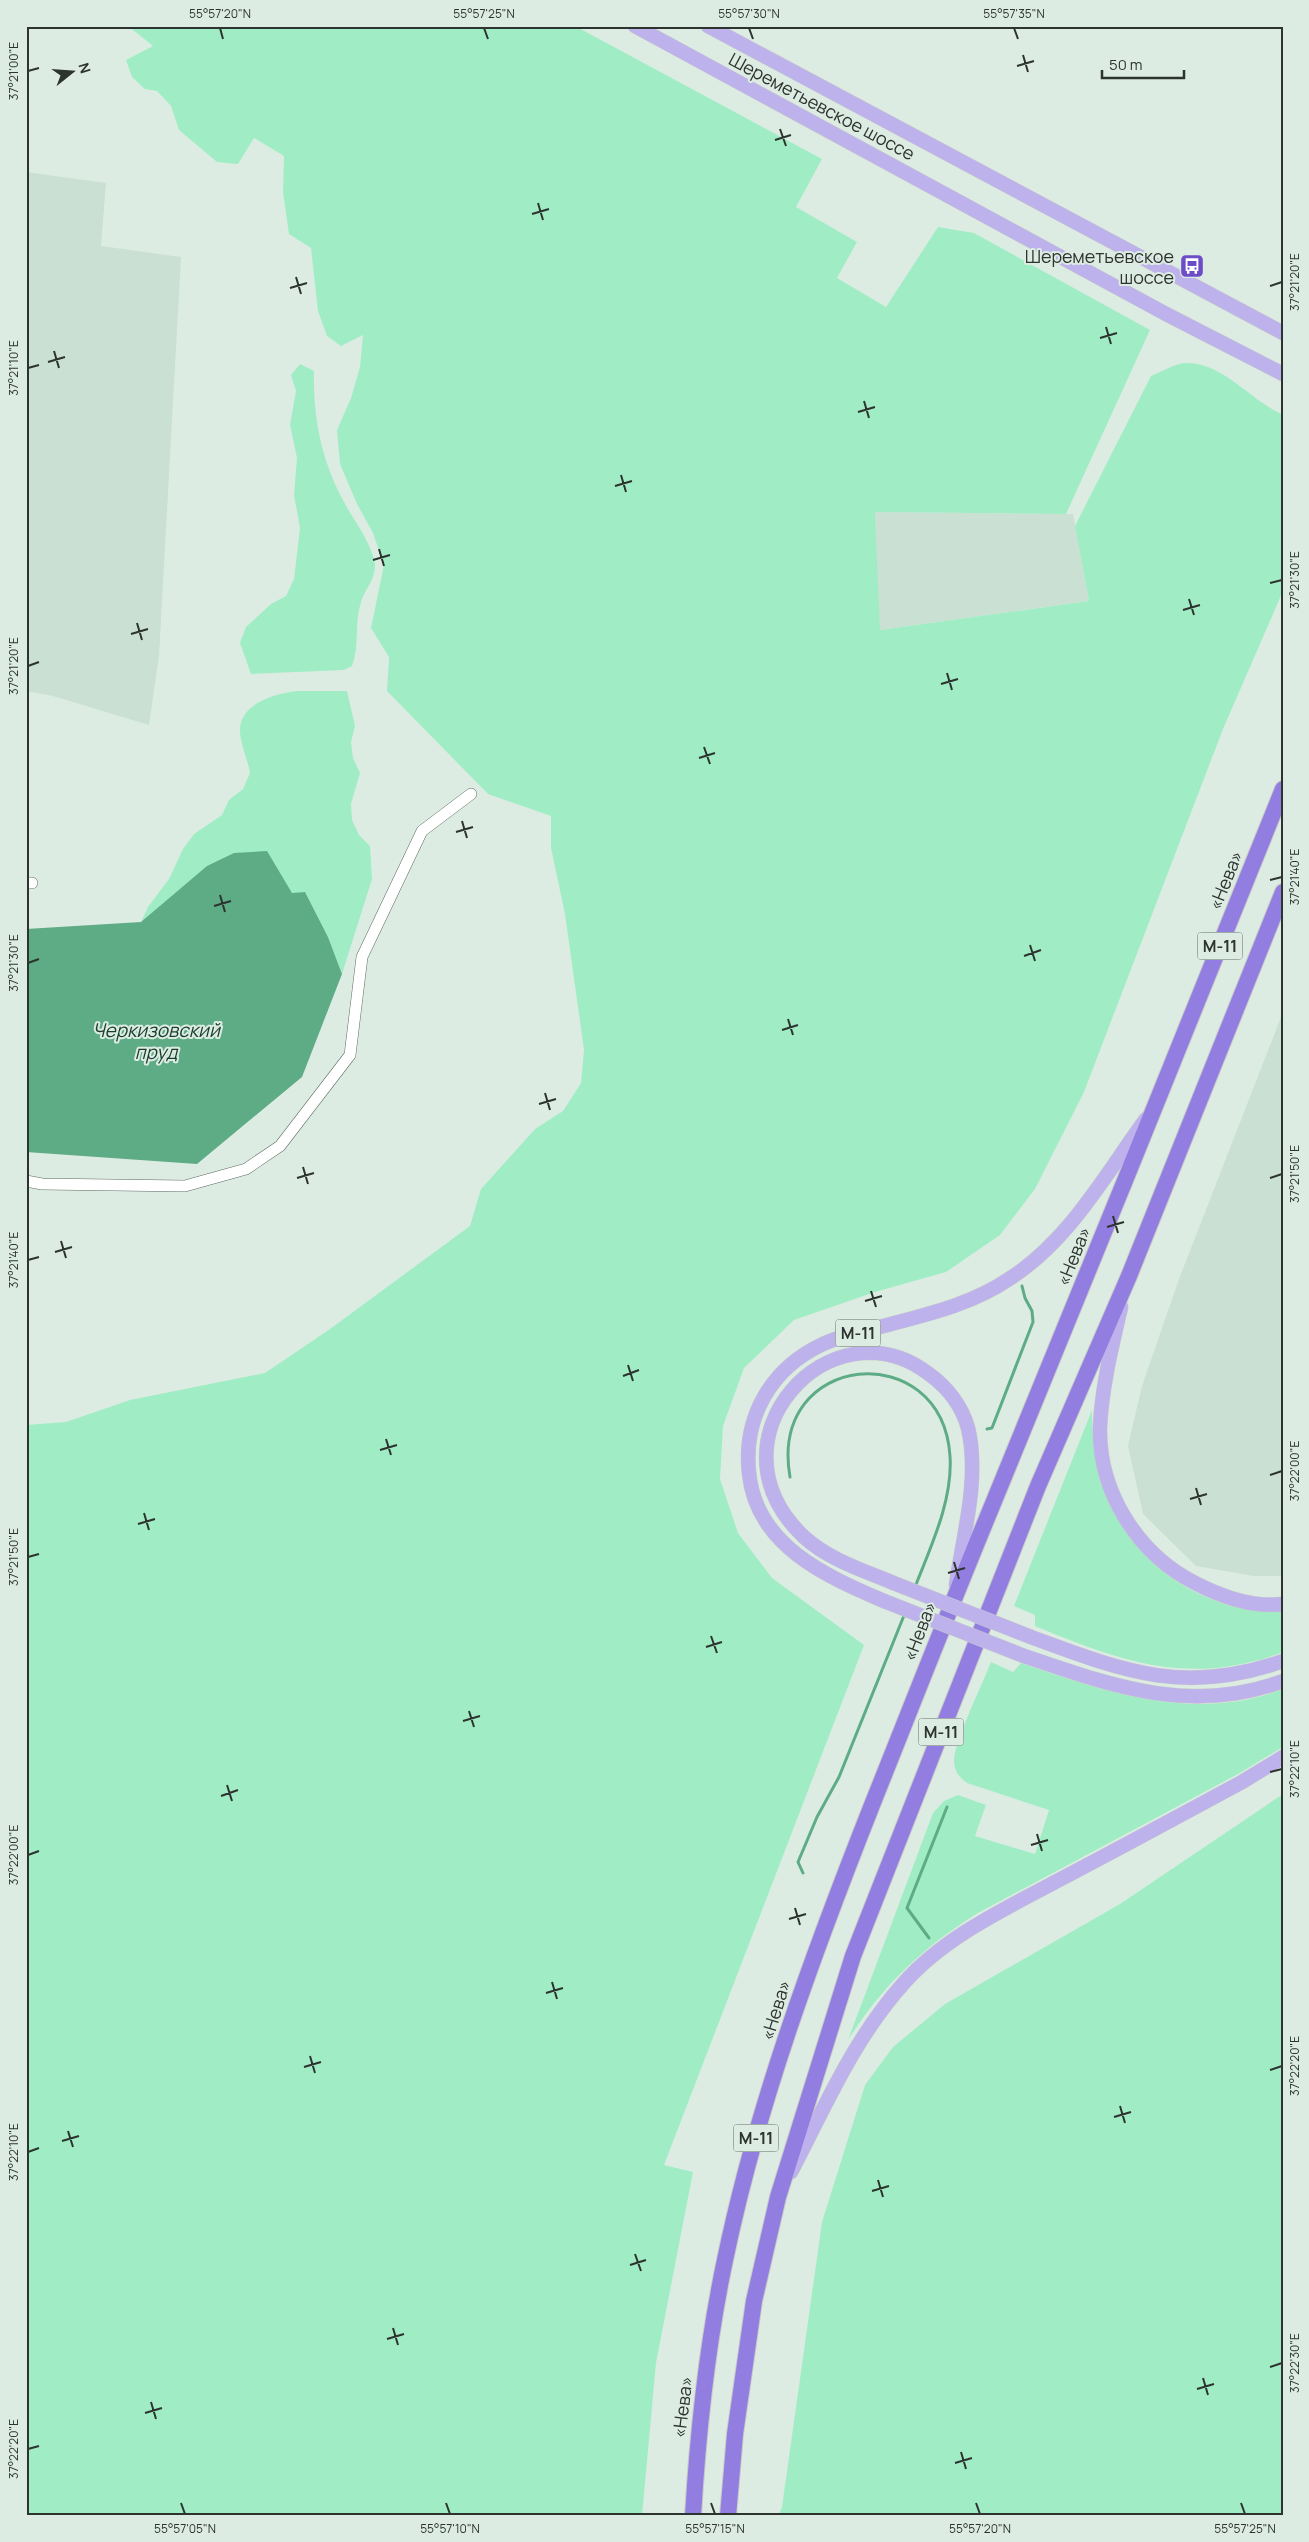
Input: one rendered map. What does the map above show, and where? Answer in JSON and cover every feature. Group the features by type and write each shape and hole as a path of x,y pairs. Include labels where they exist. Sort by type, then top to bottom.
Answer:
{"highway":[{"name":"«Нева»","path":"693,2516 698,2437 712,2330 726,2257 751,2154 815,1950 953,1598 1158,1102 1283,789"},
{"name":"М-11","path":"728,2515 742,2376 754,2301 778,2197 857,1947 1038,1486 1129,1276 1283,892"}],"main road":[{"name":"Шереметьевское шоссе","path":"635,26 1283,374"},
{"name":"Шереметьевское шоссе","path":"708,26 1283,333"},
{"name":"М-11","path":"1158,1102 1070,1224 1052,1245 1009,1280 967,1301 822,1344 789,1365 765,1393 750,1428 747,1450 749,1476 763,1518 776,1536 794,1554 816,1569 884,1601 1024,1656 1125,1689 1183,1697 1212,1697 1243,1693 1283,1681"},
{"name":"М-11","path":"1129,1276 1109,1355 1100,1427 1104,1466 1117,1506 1136,1535 1156,1557 1179,1575 1215,1593 1242,1602 1283,1604"},
{"name":"М-11","path":"953,1598 972,1465 968,1427 959,1407 948,1391 920,1367 904,1359 886,1355 850,1356 818,1368 790,1392 777,1410 770,1428 767,1445 767,1468 772,1489 780,1507 805,1538 848,1564 891,1582 1031,1637 1120,1669 1156,1677 1212,1678 1238,1675 1283,1662"},
{"name":"М-11","path":"778,2197 845,2066 870,2024 904,1983 940,1951 983,1922 1242,1782 1283,1757"}],"street":[{"path":"26,1181 42,1184 185,1186 246,1168 280,1146 350,1055 362,957 422,831 471,794"}],"shaded area":[{"path":"128,26 575,26 822,159 796,207 857,242 837,278 886,307 938,227 974,233 1150,330 1066,514 875,512 880,630 1089,601 1075,526 1151,376 1172,366 1184,363 1198,364 1211,368 1223,375 1283,415 1283,591 1223,729 1084,1092 1035,1189 1000,1235 946,1272 875,1292 794,1320 744,1368 723,1426 720,1479 738,1533 772,1578 864,1645 664,2165 693,2172 656,2363 642,2516 26,2516 26,1425 66,1422 130,1400 265,1373 330,1329 470,1226 481,1189 535,1129 563,1111 581,1083 584,1050 565,914 551,848 551,816 488,794 387,691 389,657 371,628 384,565 373,533 357,504 340,464 337,430 351,398 360,367 363,335 341,346 327,336 318,311 311,248 289,234 283,192 284,156 254,138 238,164 217,162 179,130 171,106 157,91 145,89 132,77 126,60 153,46"},
{"path":"26,172 106,183 101,246 181,257 159,656 149,725 53,696 26,691"},
{"path":"300,364 314,371 315,405 324,453 335,485 370,549 375,569 359,610 356,650 352,666 344,670 251,674 240,643 246,627 271,604 286,596 294,579 300,528 294,495 297,458 290,425 296,391 291,375"},
{"path":"875,512 1073,514 1089,601 879,630"},
{"path":"297,691 347,691 355,726 351,742 353,758 360,773 351,804 352,820 359,835 370,846 372,879 342,974 328,937 305,892 141,922 148,907 169,879 183,849 194,834 222,815 229,800 243,789 250,773 240,728 248,710 256,704 276,695"},
{"path":"1283,1012 1283,1576 1254,1576 1196,1566 1143,1514 1128,1446 1142,1386 1179,1279"},
{"path":"1092,1410 1094,1442 1100,1472 1110,1501 1124,1527 1142,1551 1164,1572 1189,1589 1219,1602 1242,1608 1283,1610 1283,1652 1249,1662 1217,1668 1187,1669 1157,1666 1097,1650 1035,1626 1035,1615 1014,1606"},
{"path":"991,1662 1013,1672 1021,1663 1085,1684 1150,1700 1216,1703 1250,1699 1283,1689 1283,1747 1238,1774 978,1913 958,1926 921,1954 905,1969 875,2002 848,2040 933,1813 944,1801 958,1795 986,1805 975,1836 1035,1854 1049,1810 967,1783 959,1776 955,1768 955,1752 959,1740"},
{"path":"1283,1794 1283,2516 778,2516 782,2507 822,2222 865,2085 893,2047 945,2004 1120,1904"}],"water":[{"name":"Черкизовский пруд","path":"267,851 292,893 305,892 328,937 342,974 302,1077 197,1164 26,1152 26,929 141,922 207,866 234,853"}],"waterway":[{"path":"987,1429 992,1428 1033,1322 1032,1311 1025,1298 1022,1286"},
{"path":"790,1477 790,1435 805,1404 829,1383 859,1374 890,1377 919,1391 940,1417 950,1456 950,1473 940,1523 915,1587"},
{"path":"803,1873 798,1862 817,1817 839,1777 905,1613"},
{"path":"929,1938 907,1908 947,1807"}],"place":[{"name":"Шереметьевское шоссе","path":"1192,266"}]}
